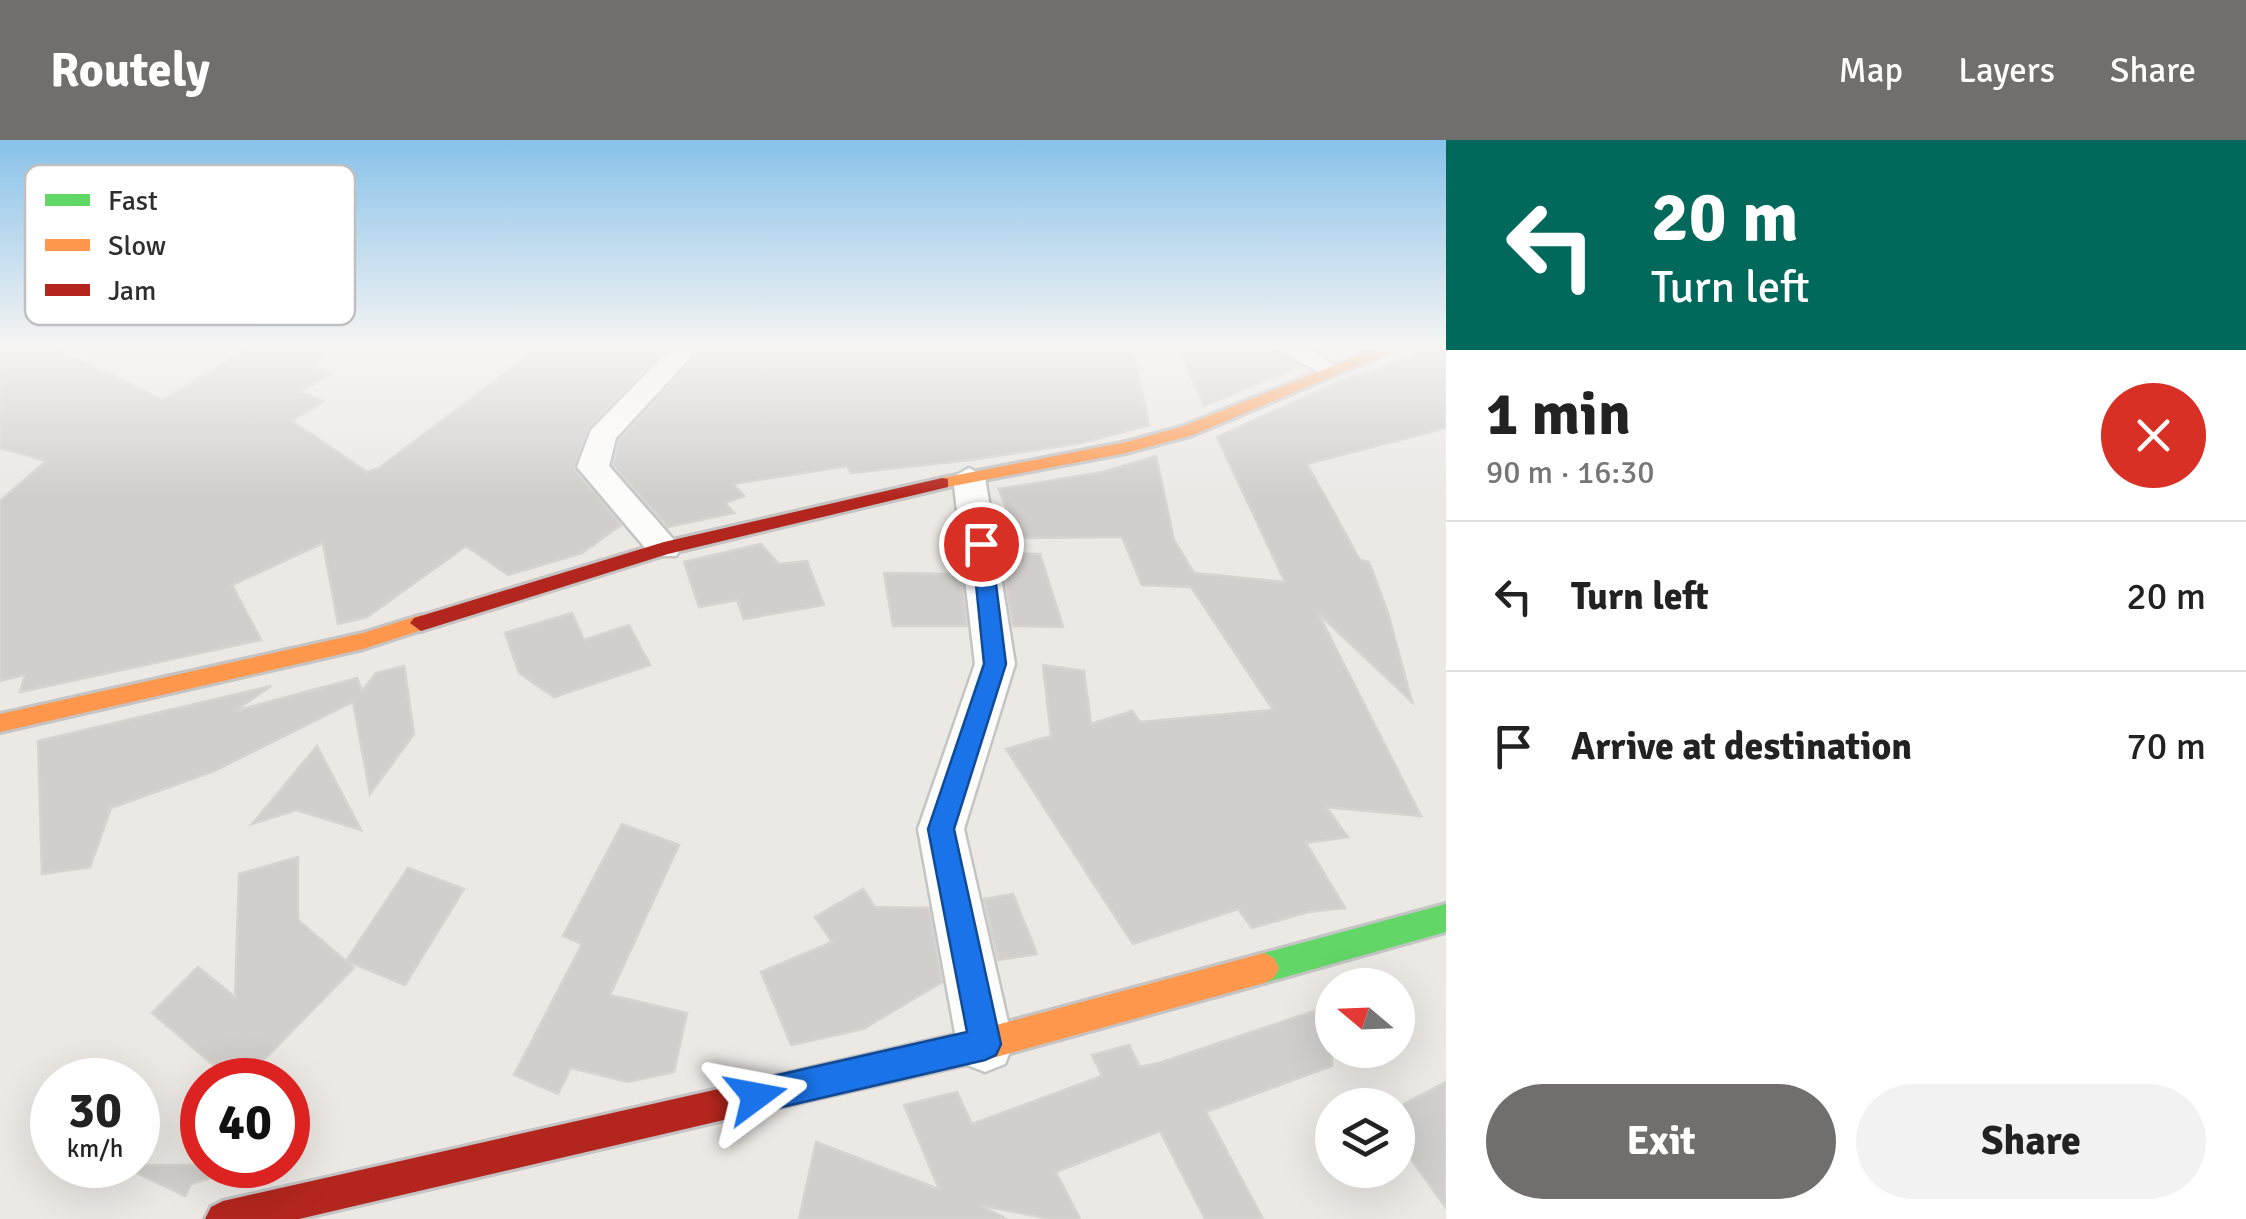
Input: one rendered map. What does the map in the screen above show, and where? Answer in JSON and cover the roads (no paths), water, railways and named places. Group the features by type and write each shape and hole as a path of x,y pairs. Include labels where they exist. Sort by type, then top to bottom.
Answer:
{"street":[{"path":"641,395 602,436 593,467 664,548"},
{"path":"0,722 363,640 664,548 969,477 1086,459 1190,430 1268,395"},
{"path":"969,477 995,664 941,829 985,1044"},
{"path":"223,1219 985,1044 1446,918"}]}
